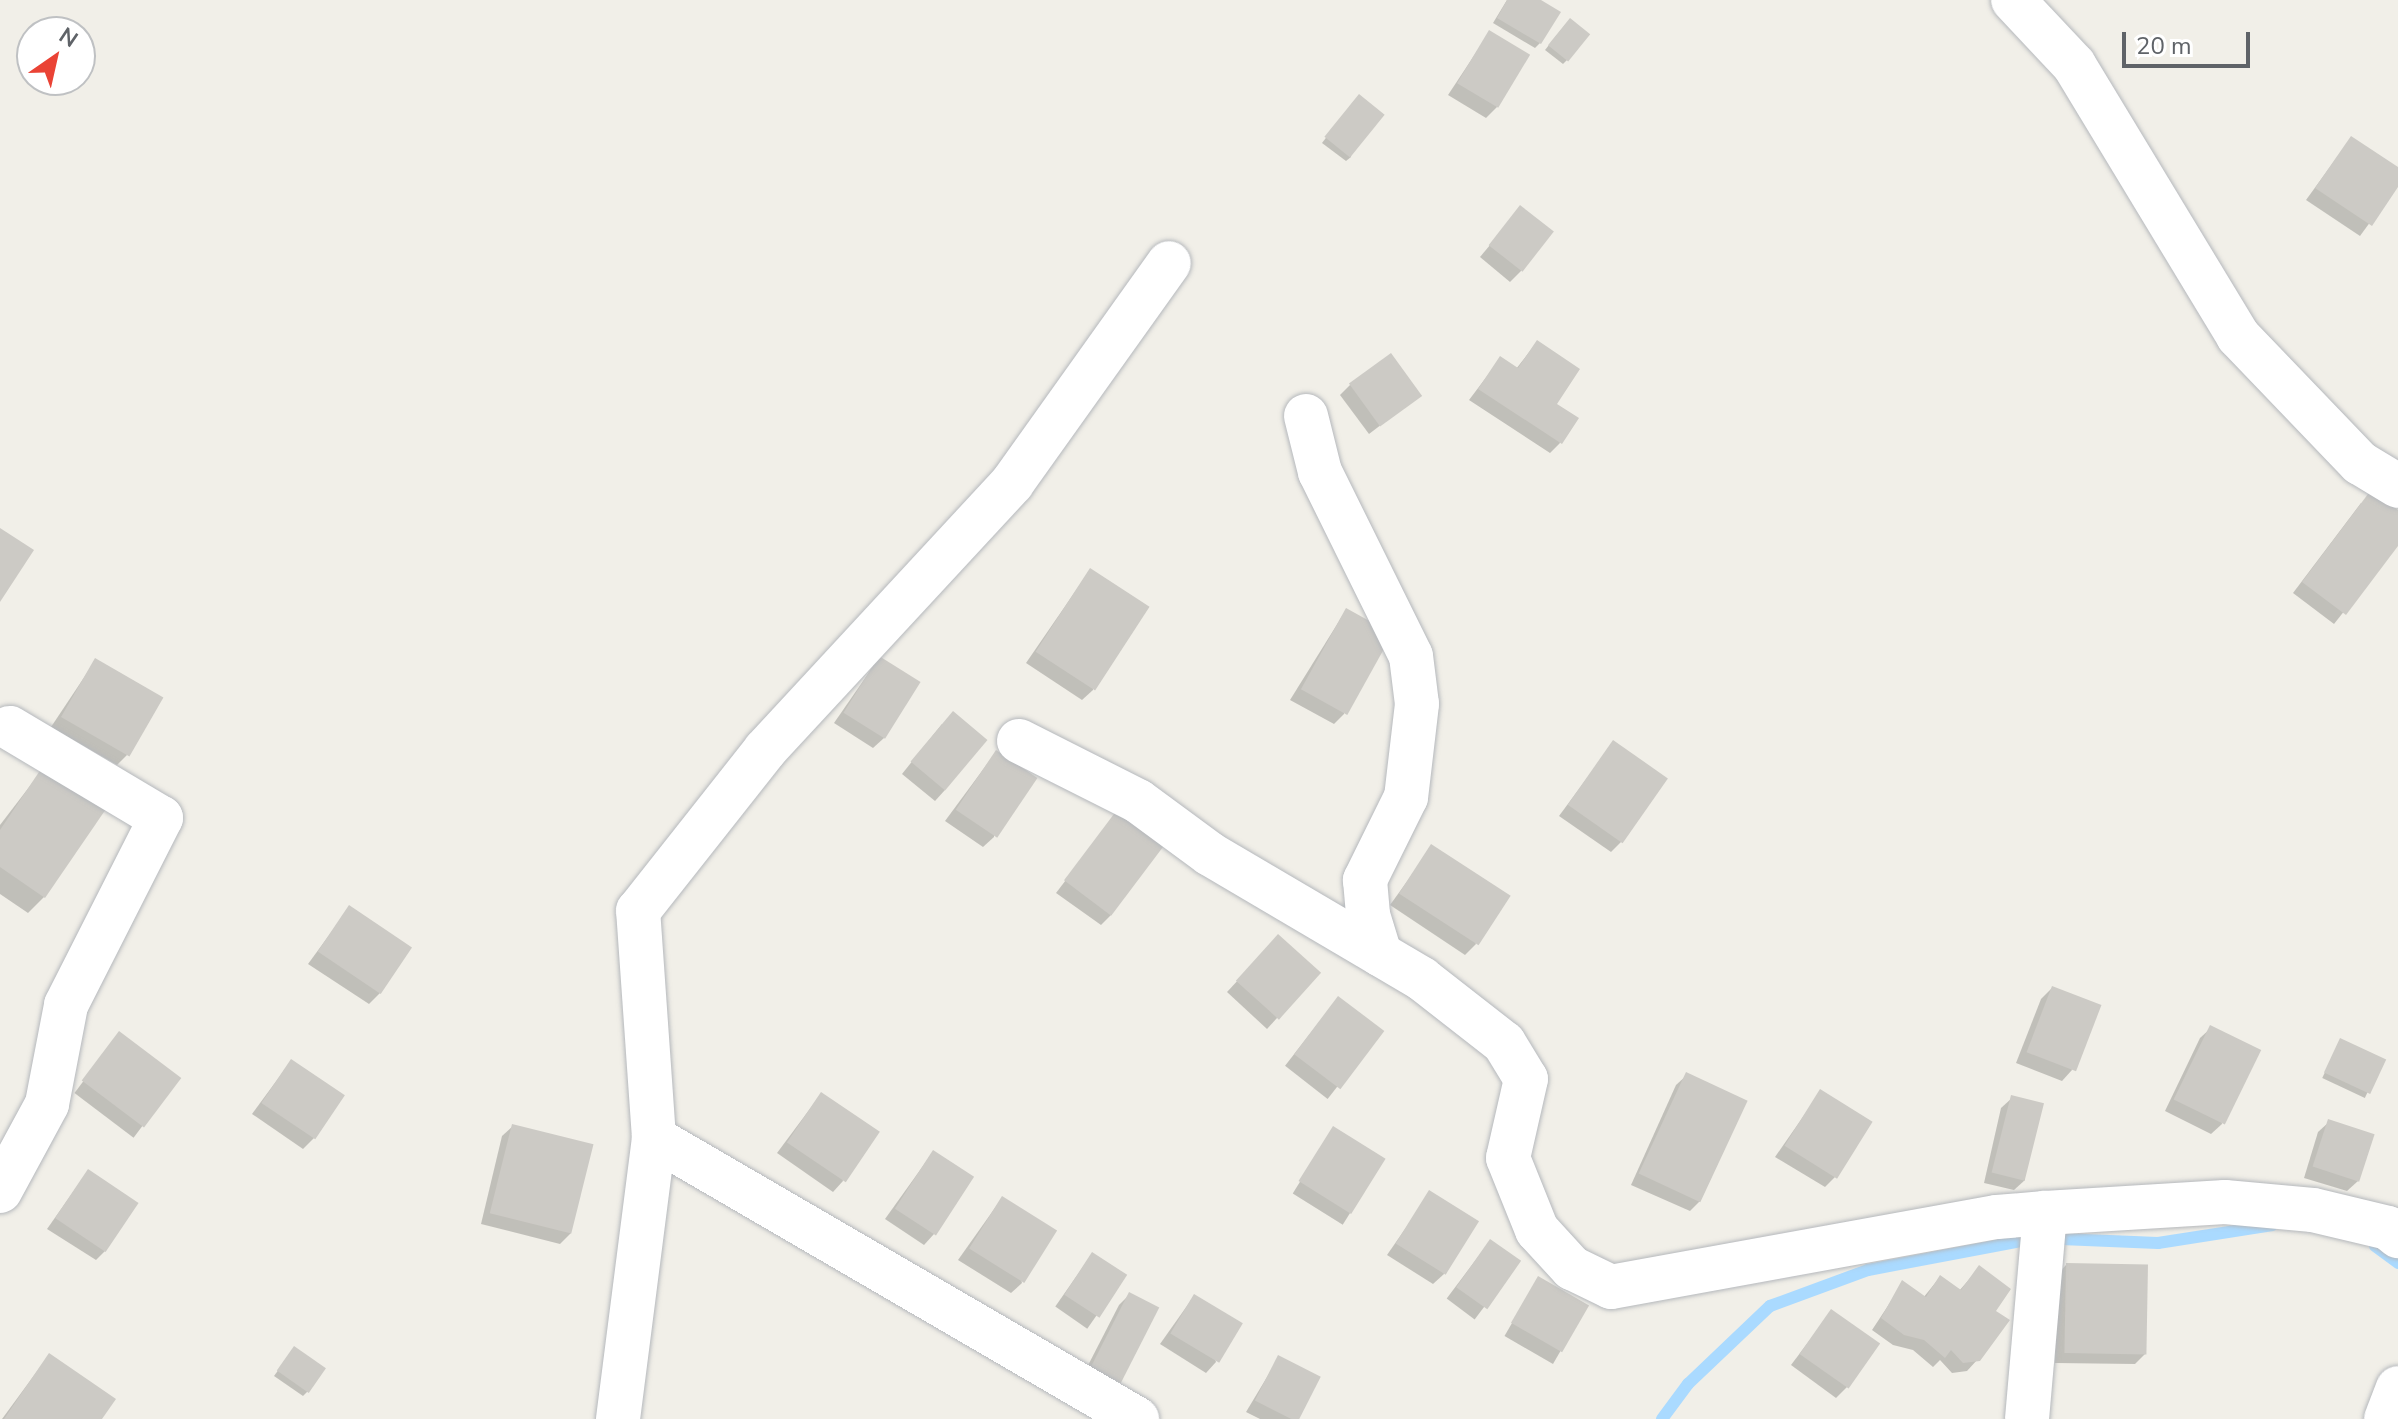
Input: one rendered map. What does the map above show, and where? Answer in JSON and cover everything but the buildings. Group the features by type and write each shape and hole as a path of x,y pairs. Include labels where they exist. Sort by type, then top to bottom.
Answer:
{"street":[{"path":"2013,0 2074,65 2238,336 2360,463 2398,486"},
{"path":"618,1419 654,1138 638,911 765,750 1012,483 1169,263"},
{"path":"1306,416 1320,472 1353,546 1389,604 1411,656 1417,704 1409,784 1365,880 1368,915 1380,954"},
{"path":"0,1191 47,1104 66,1005 161,818 10,728"},
{"path":"1019,741 1138,801 1210,854 1422,979 1504,1043 1526,1079 1508,1158 1537,1230 1572,1268 1611,1287 1997,1217 2044,1235 2225,1202 2313,1210 2388,1228 2398,1236"},
{"path":"654,1138 1137,1419"},
{"path":"2027,1419 2044,1235"},
{"path":"2386,1419 2398,1388"}],"waterway":[{"path":"1662,1419 1688,1384 1770,1306 1868,1270 2037,1238 2158,1243 2273,1225"},
{"path":"2375,1246 2398,1263"}]}
